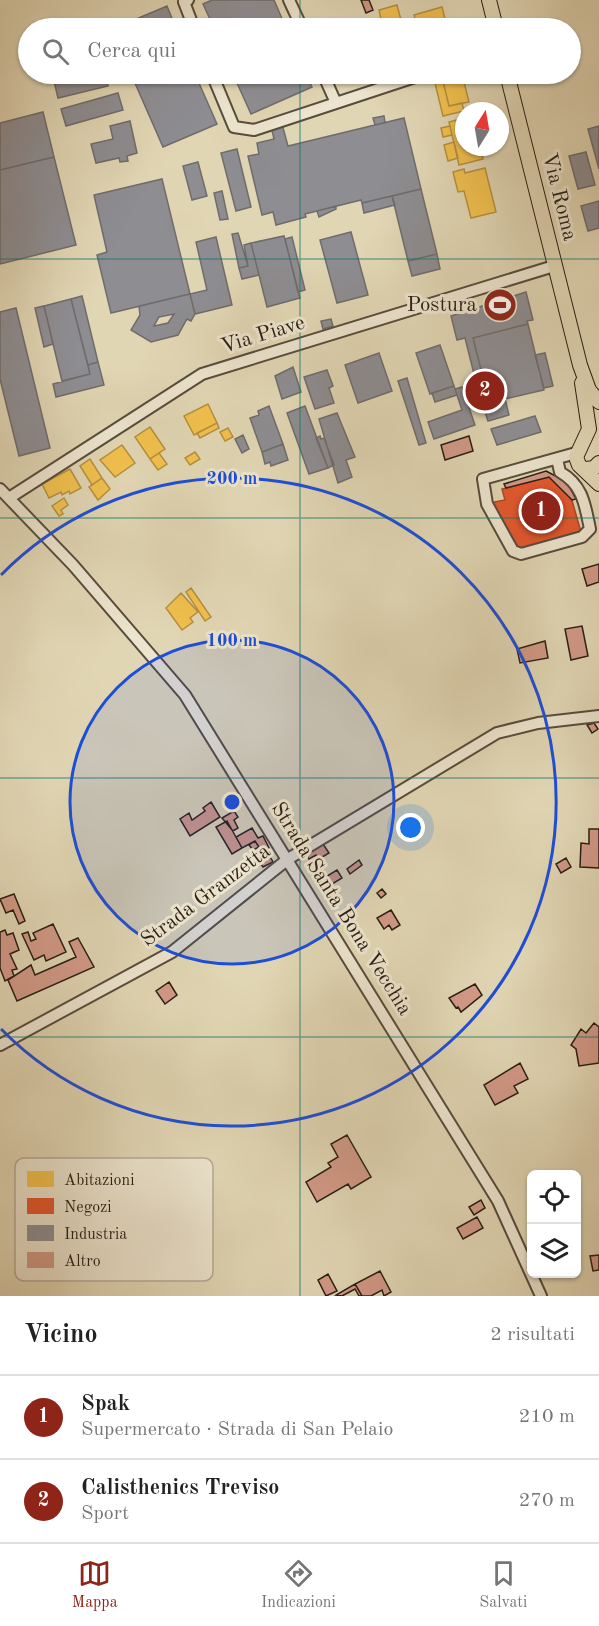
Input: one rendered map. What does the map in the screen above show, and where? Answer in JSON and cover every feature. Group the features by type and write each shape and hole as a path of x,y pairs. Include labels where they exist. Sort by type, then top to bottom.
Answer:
{"main road":[{"path":"489,0 493,18"},
{"name":"Via Roma","path":"509,84 580,365 589,390 599,404"},
{"name":"Via Roma","path":"580,365 588,418"},
{"path":"594,473 579,465 576,453 587,433 588,418 599,404"}],"street":[{"path":"188,0 184,2 190,18"},
{"path":"289,0 297,18"},
{"path":"216,84 234,127 254,130 394,84"},
{"path":"327,84 336,103"},
{"name":"Via Piave","path":"9,498 202,374 554,266"},
{"path":"557,459 560,472 571,478 583,495 590,529 582,537 521,554 513,551 487,504 483,479 576,453"},
{"name":"Strada Santa Bona Vecchia","path":"0,489 73,565 185,695 498,1201 541,1296"},
{"name":"Strada Granzetta","path":"0,1045 172,952 288,859 497,733 538,723 599,716"}],"building: Abitazioni":[{"path":"397,5 400,18 381,18 379,10"},
{"path":"442,7 445,18 415,18 414,15"},
{"path":"435,84 444,84 449,106 455,105 455,113 443,116"},
{"path":"444,84 464,84 469,102 455,102 455,105 449,106"},
{"path":"455,120 455,148 449,122"},
{"path":"450,126 452,135 443,137 441,128"},
{"path":"454,142 455,156 458,158 448,161 444,145"},
{"path":"457,156 482,156 483,159 459,165"},
{"path":"485,168 496,212 471,218 464,191 458,192 453,172 464,169 465,173"},
{"path":"208,404 217,423 194,435 184,416"},
{"path":"217,423 219,428 200,438 197,433"},
{"path":"150,427 165,449 150,459 135,437"},
{"path":"228,428 233,437 225,441 220,432"},
{"path":"122,445 135,463 115,477 100,460"},
{"path":"195,452 200,459 190,465 185,458"},
{"path":"159,453 167,464 158,470 150,459"},
{"path":"90,459 102,478 92,485 80,466"},
{"path":"70,469 81,488 70,494 69,491 62,495 61,492 49,498 42,484"},
{"path":"102,478 110,489 98,500 89,487"},
{"path":"64,498 68,505 61,510 63,514 59,516 52,506"},
{"path":"191,588 211,617 205,621 186,592"},
{"path":"181,593 198,612 190,618 193,622 182,630 166,608"}],"building: Negozi":[{"path":"549,477 571,497 581,532 520,550 513,547 489,503 505,500 502,489"}],"building: Industria":[{"path":"212,0 274,0 282,18 209,18 203,4"},
{"path":"167,6 172,18 139,18"},
{"path":"55,84 108,84 108,86 58,98"},
{"path":"135,84 199,84 217,124 163,147"},
{"path":"238,84 311,84 312,87 251,114"},
{"path":"118,93 123,110 66,126 61,109"},
{"path":"43,112 54,157 0,170 0,123"},
{"path":"384,116 385,123 375,125 373,118"},
{"path":"404,118 421,189 362,203 361,200 305,214 306,217 276,225 273,212 262,215 248,156 259,154 257,143 274,139 271,126 282,124 288,146"},
{"path":"130,121 137,153 127,156 128,161 120,162 119,158 96,163 91,144 113,139 110,126"},
{"path":"599,126 599,169 588,129"},
{"path":"237,149 251,207 236,211 221,153"},
{"path":"586,152 595,185 578,189 569,156"},
{"path":"54,157 76,245 0,264 0,170"},
{"path":"198,162 207,196 192,200 183,166"},
{"path":"162,179 190,294 111,313 97,255 107,252 94,195"},
{"path":"421,189 437,254 408,261 392,196"},
{"path":"222,191 228,219 220,220 214,193"},
{"path":"392,196 395,205 364,213 362,203"},
{"path":"599,201 599,228 588,231 581,206"},
{"path":"336,206 336,209 319,217 317,211"},
{"path":"351,232 368,295 337,303 320,240"},
{"path":"238,233 248,266 239,268 232,234"},
{"path":"284,236 300,298 267,307 251,243"},
{"path":"216,237 232,305 195,314 190,294 207,290 196,242"},
{"path":"292,237 305,290 298,292 285,239"},
{"path":"251,243 259,275 242,279 239,268 248,266 244,245"},
{"path":"437,254 440,269 412,276 408,261"},
{"path":"526,292 533,320 527,321 528,324 473,338 485,385 477,386 465,338 457,340 451,316"},
{"path":"190,294 195,314 191,321 187,319 178,335 151,342 131,330 140,315 139,306","holes":["174,314 168,323 154,326 159,317"]},
{"path":"82,296 98,362 88,365 71,299"},
{"path":"71,299 90,374 62,381 44,306"},
{"path":"44,306 53,344 44,347 35,308"},
{"path":"16,308 50,448 19,456 0,379 0,312"},
{"path":"331,319 333,326 323,329 321,321"},
{"path":"528,324 544,390 505,399 509,415 488,421 484,409 491,408 490,403 484,405 476,386 485,385 473,338"},
{"path":"440,345 454,386 430,394 416,353"},
{"path":"379,353 392,391 358,403 345,365"},
{"path":"545,353 553,386 544,388 535,355"},
{"path":"98,362 104,385 56,397 53,384 90,374 88,365"},
{"path":"293,367 301,392 282,399 275,376"},
{"path":"327,370 333,386 329,388 334,403 315,409 304,377"},
{"path":"407,378 426,443 419,445 398,381"},
{"path":"454,386 457,395 435,402 432,393"},
{"path":"462,387 475,425 434,439 428,422 462,410 455,389"},
{"path":"269,406 283,444 262,452 250,418 259,415 258,411"},
{"path":"305,406 328,468 309,474 287,413"},
{"path":"337,413 355,457 346,460 352,477 338,483 319,419"},
{"path":"535,416 541,432 497,445 491,429"},
{"path":"243,435 249,449 242,453 235,439"},
{"path":"320,436 321,439 324,438 334,465 328,468 316,438"},
{"path":"283,444 288,460 271,466 270,462 265,464 262,452"}],"building: Altro":[{"path":"361,0 369,0 373,10 366,13"},
{"path":"469,436 473,451 445,460 441,445"},
{"path":"546,471 567,482 576,499 572,500 549,477 506,488 504,484"},
{"path":"599,564 599,582 587,586 582,569"},
{"path":"582,626 588,656 571,660 565,629"},
{"path":"545,641 548,658 520,663 517,649"},
{"path":"594,723 598,729 592,733 587,725"},
{"path":"211,802 220,817 190,836 180,819 189,813 192,820 205,811 203,808"},
{"path":"234,811 238,817 234,820 238,828 233,831 222,818"},
{"path":"227,821 242,848 232,854 216,827"},
{"path":"252,828 258,838 263,836 269,848 262,852 255,841 242,848 236,837"},
{"path":"589,829 599,829 599,868 580,867 581,843 589,844"},
{"path":"255,841 259,847 253,850 249,845"},
{"path":"321,841 329,853 319,859 316,855 309,859 304,852"},
{"path":"269,855 273,862 263,867 259,861"},
{"path":"566,858 571,867 561,873 556,864"},
{"path":"359,860 362,865 350,874 347,869"},
{"path":"337,870 342,878 324,889 319,881"},
{"path":"382,889 386,894 381,898 377,893"},
{"path":"14,894 25,921 19,924 13,910 6,913 0,899"},
{"path":"391,910 400,925 392,930 389,925 384,929 377,918"},
{"path":"53,924 66,952 46,961 44,955 34,960 22,934 28,932 31,941 36,939 33,933"},
{"path":"5,930 7,935 13,933 19,950 10,954 17,969 12,970 14,976 5,981 0,968 0,932"},
{"path":"78,938 94,967 17,1001 8,980 31,965 35,975 76,957 69,942"},
{"path":"169,982 177,995 165,1004 156,991"},
{"path":"475,984 482,995 461,1012 449,998"},
{"path":"594,1023 599,1027 599,1063 579,1066 576,1049 571,1045 581,1029 586,1033"},
{"path":"520,1063 528,1079 514,1086 518,1093 495,1105 484,1085"},
{"path":"347,1135 371,1177 351,1189 348,1184 317,1202 306,1182 331,1167 328,1163 338,1157 331,1144"},
{"path":"481,1200 485,1208 474,1215 469,1207"},
{"path":"477,1217 483,1228 463,1239 457,1228"},
{"path":"599,1255 599,1270 593,1271 590,1256"},
{"path":"380,1271 391,1292 384,1296 382,1290 371,1296 362,1296 355,1284"},
{"path":"328,1274 337,1291 326,1296 318,1280"},
{"path":"355,1284 362,1296 359,1296 355,1289 342,1296 336,1295"}],"place":[{"name":"Postura","path":"500,305"},
{"name":"Calisthenics Treviso","path":"485,391"},
{"name":"Spak","path":"541,511"}]}
